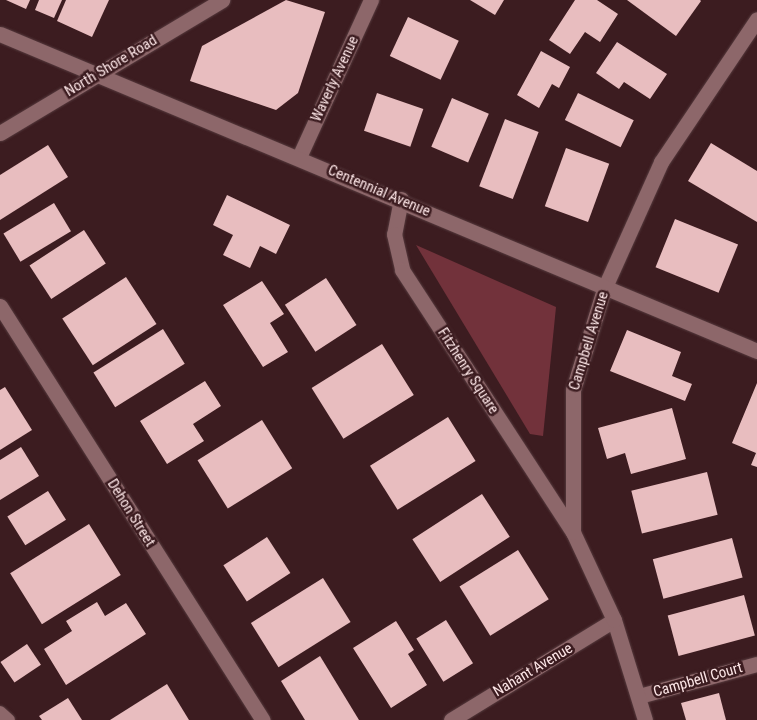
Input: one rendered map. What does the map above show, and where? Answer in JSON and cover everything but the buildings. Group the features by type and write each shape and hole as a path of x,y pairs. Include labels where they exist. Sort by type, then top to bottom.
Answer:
{"street":[{"name":"North Shore Road","path":"0,133 222,0"},
{"name":"Waverly Avenue","path":"299,157 371,0"},
{"name":"Campbell Avenue","path":"645,720 614,620 573,532 573,390 604,289 661,162 757,19"},
{"name":"Centennial Avenue","path":"0,34 96,76 401,199 604,289 757,351"},
{"name":"Fitzhenry Square","path":"401,199 394,234 402,270 573,532"},
{"name":"Dehon Street","path":"0,306 263,720"},
{"name":"Nahant Avenue","path":"451,720 614,620"},
{"name":"Campbell Court","path":"639,696 757,664"}],"lane":[{"path":"0,712 9,720"}],"shaded area":[{"path":"416,245 556,307 543,436 530,434"}]}
